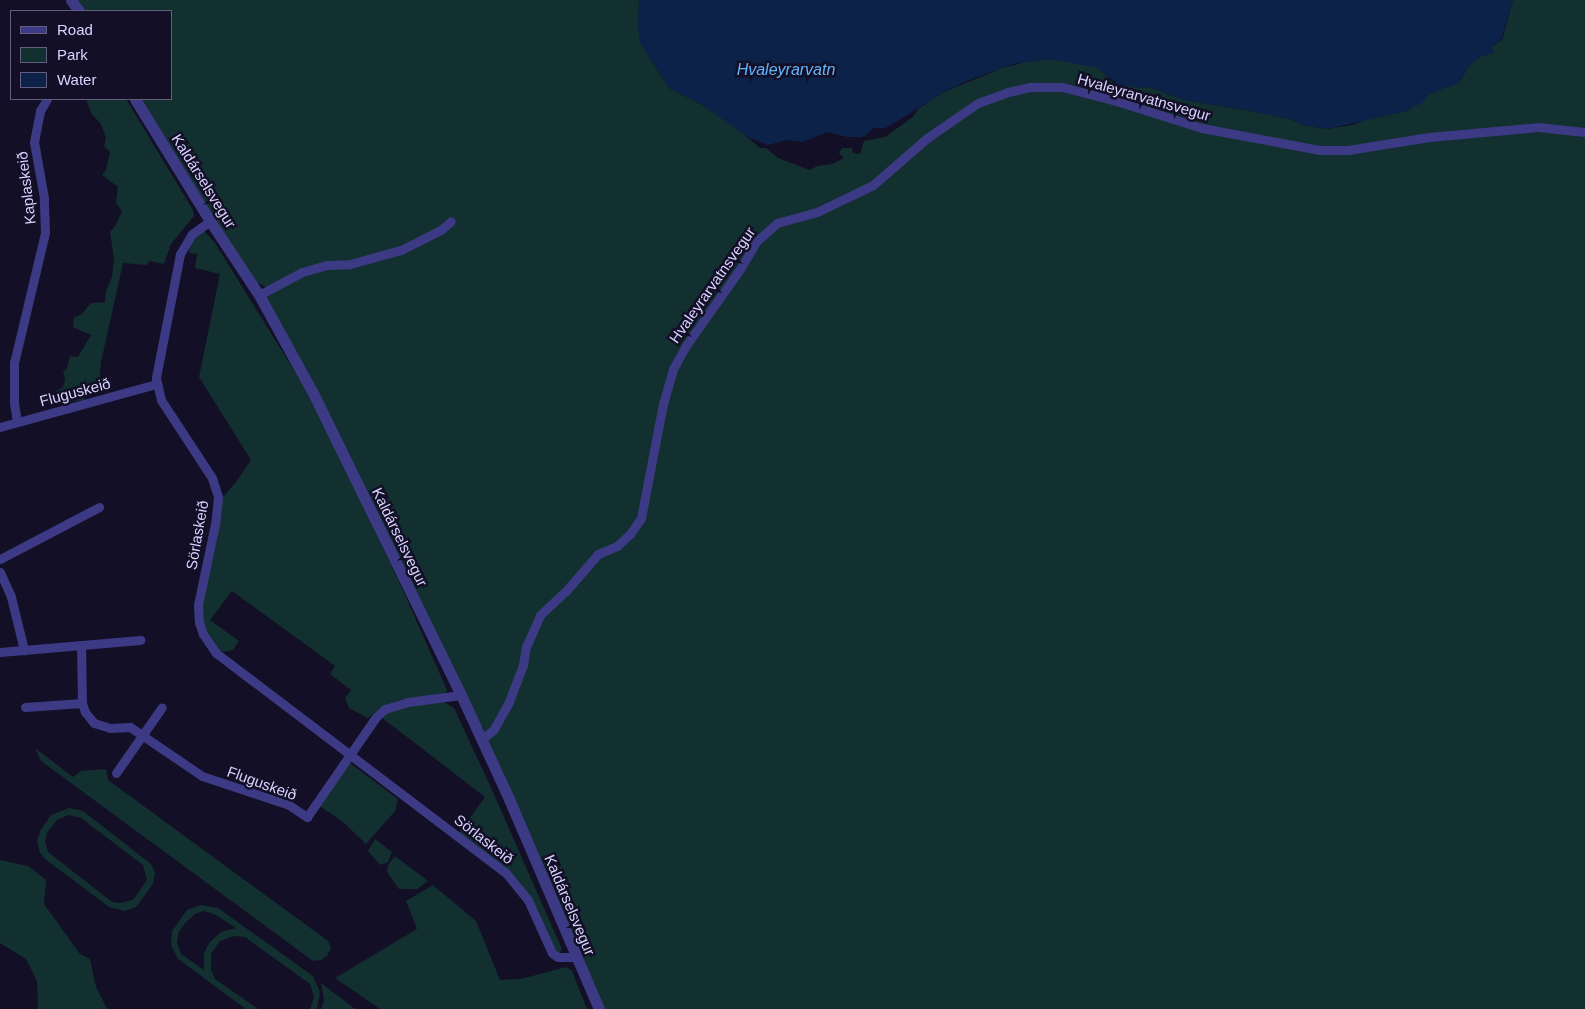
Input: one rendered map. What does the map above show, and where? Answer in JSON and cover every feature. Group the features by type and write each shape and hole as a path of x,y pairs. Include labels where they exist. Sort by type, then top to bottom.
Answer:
{"street":[{"name":"Hvaleyrarvatnsvegur","path":"481,740 494,729 508,704 523,665 526,647 540,615 565,592 598,554 616,546 630,534 641,518 662,404 673,369 685,347 740,269 757,241 777,223 817,212 873,185 927,138 978,103 1008,92 1030,87 1062,88 1145,109 1202,128 1254,140 1319,150 1348,150 1429,137 1538,127 1585,132"},
{"name":"Kaplaskeið","path":"17,422 14,402 14,363 45,233 44,198 34,142 40,111 46,100"},
{"name":"Kaldárselsvegur","path":"136,100 210,221 259,295 314,396 461,695 509,799 599,1009"},
{"name":"Sörlaskeið","path":"210,221 192,234 180,254 158,357 156,384 161,400 212,478 218,497 215,524 198,605 203,634 216,653 506,873 528,900 552,953 558,957 576,956"},
{"path":"259,295 302,272 327,266 350,264 401,250 441,230 451,221"},
{"name":"Fluguskeið","path":"0,427 156,384"},
{"path":"0,559 99,507"},
{"path":"0,572 12,596 24,650"},
{"path":"0,652 140,640"},
{"path":"25,707 82,703 81,645"},
{"path":"350,754 376,717 385,709 402,703 461,695"},
{"name":"Fluguskeið","path":"82,703 88,716 99,726 110,728 130,727 202,776 289,805 306,817 350,754"},
{"path":"116,773 162,707"}],"green space":[{"path":"74,0 639,0 638,28 642,45 669,88 699,103 731,123 760,148 766,148 778,158 810,170 817,166 832,164 844,158 839,153 842,148 852,148 853,153 860,154 864,141 885,137 913,117 918,109 944,92 1002,68 1034,60 1052,59 1075,62 1098,68 1116,85 1152,88 1184,100 1290,119 1302,125 1327,129 1352,125 1370,118 1409,110 1429,94 1461,80 1468,67 1481,56 1493,53 1491,47 1502,40 1513,0 1585,0 1585,1009 594,1009 482,746 484,726 481,729 264,297 273,291 248,278 135,100 172,100 172,10 80,10"},
{"path":"86,100 127,100 193,210 194,216 171,244 164,264 150,261 146,265 123,263 101,362 99,386 95,393 87,395 83,400 69,402 55,399 53,393 63,387 65,379 63,372 67,368 70,356 78,357 91,335 73,327 74,317 81,315 91,303 105,302 106,291 112,277 114,258 110,232 116,225 122,211 116,203 118,187 102,175 106,170 110,152 104,146 106,138 101,124 91,113"},
{"path":"203,230 215,243 300,380 341,460 402,588 447,690 444,695 399,700 381,708 368,718 349,708 345,698 351,690 330,674 335,666 232,591 210,620 239,641 233,650 224,652 217,649 206,631 201,615 217,504 236,482 251,460 199,377 220,274 195,268 197,254 189,253 193,239"},
{"path":"444,702 454,708 493,792 562,949 558,955 524,896 459,833 485,797 381,717 396,707"},
{"path":"35,748 73,777 81,771 106,769 108,780 328,941 331,948 327,956 321,960 313,961 41,761"},
{"path":"350,763 398,799 395,811 366,844 342,821 321,807 319,800 345,764"},
{"path":"69,808 83,811 151,864 155,873 153,884 136,907 125,911 109,907 45,859 40,853 37,840 40,831 51,815","holes":["68,815 81,818 143,865 147,880 134,899 122,903 112,902 48,852 45,841 47,833 57,820"]},
{"path":"375,839 392,852 388,862 380,865 368,851"},
{"path":"395,856 428,881 417,889 399,889 387,872 388,865"},
{"path":"0,860 28,866 46,880 44,904 80,954 90,959 96,987 107,1009 38,1009 37,981 26,959 0,943"},
{"path":"433,885 476,921 500,980 521,979 566,967 572,971 587,1009 380,1009 335,978 417,929 406,901"},
{"path":"201,905 218,908 313,976 320,992 317,1009 310,1009 314,997 310,984 245,937 234,936 220,941 211,954 211,969 215,979 258,1009 246,1009 178,959 171,945 172,931 187,910","holes":["203,911 214,914 236,928 221,932 209,943 204,953 204,970 181,954 177,942 179,932 195,914"]},
{"path":"321,983 355,1009 321,1009 324,1000"}],"water":[{"name":"Hvaleyrarvatn","path":"639,0 1513,0 1501,40 1491,47 1493,53 1481,56 1468,67 1459,83 1429,94 1422,103 1403,112 1327,129 1302,125 1290,119 1251,111 1184,100 1152,88 1119,86 1098,68 1052,59 1013,64 969,80 944,92 885,128 874,128 863,137 847,137 827,132 803,142 787,140 768,145 750,138 699,103 669,88 640,43 638,28"}]}
